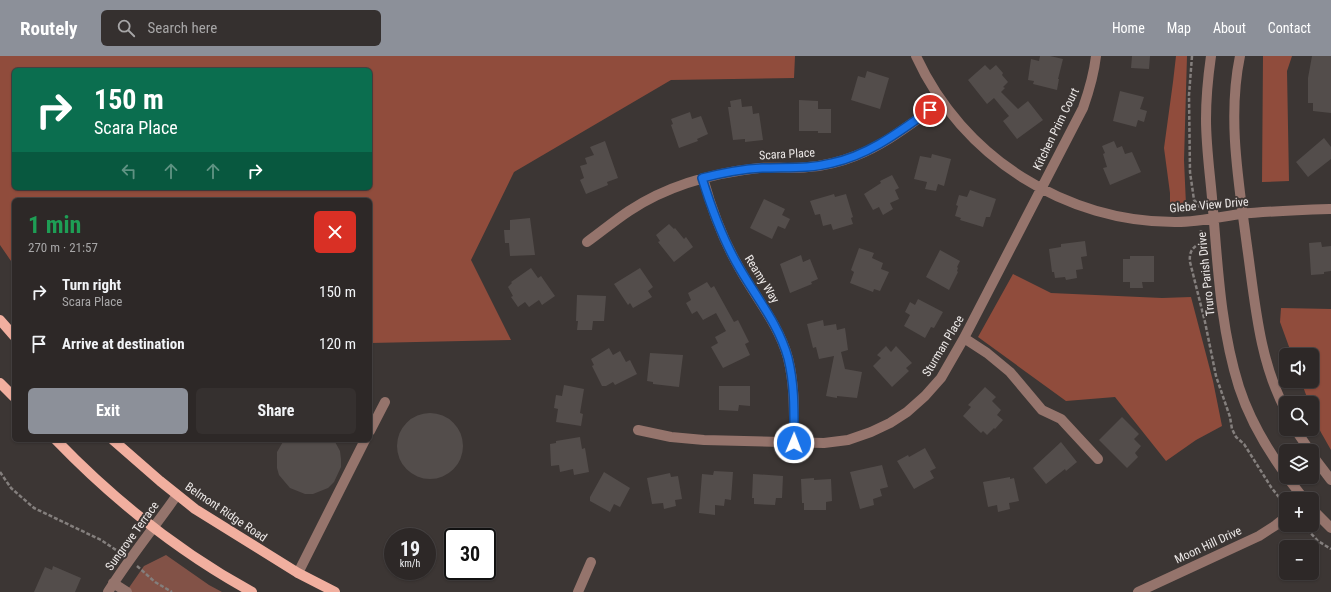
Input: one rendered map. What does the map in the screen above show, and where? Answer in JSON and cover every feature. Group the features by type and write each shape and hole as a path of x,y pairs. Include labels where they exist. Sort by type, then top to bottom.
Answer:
{"main road":[{"path":"0,320 12,334"},
{"path":"0,382 12,395"},
{"path":"58,442 102,484 154,528 190,554 252,592"},
{"name":"Belmont Ridge Road","path":"115,442 160,482 195,509 298,573 335,592"}],"street":[{"name":"Glebe View Drive","path":"916,56 922,70 942,102 959,124 979,144 1003,165 1041,189 1070,202 1098,212 1130,218 1178,222 1243,214 1331,209"},
{"name":"Kitchen Prim Court","path":"1041,189 1083,108 1090,90 1095,69 1096,56"},
{"name":"Truro Parish Drive","path":"1211,56 1206,98 1206,121 1221,302 1225,332 1239,388 1251,416 1279,465"},
{"path":"1240,56 1234,103 1235,141 1243,214 1259,331 1265,357 1279,396"},
{"name":"Scara Place","path":"587,242 629,211 653,197 678,186 702,178 731,171 762,168 808,167 854,157 875,147 942,102"},
{"name":"Reamy Way","path":"702,178 712,211 724,240 773,322 787,357 794,399 794,443"},
{"name":"Sturman Place","path":"638,430 671,437 704,440 824,443 848,440 871,432 890,423 908,412 926,396 941,378 964,338 1041,189"},
{"path":"964,338 987,353 1010,372 1042,410 1061,419 1098,459"},
{"path":"372,427 385,402"},
{"path":"298,573 364,442"},
{"path":"1319,464 1331,480"},
{"name":"Sungrove Terrace","path":"110,588 140,543 154,528 177,495"},
{"path":"1319,516 1331,528"},
{"name":"Moon Hill Drive","path":"1138,592 1258,536 1279,523"},
{"path":"578,592 591,562"},
{"path":"110,588 127,592"}],"path":[{"path":"1192,56 1189,94 1190,172 1194,200 1199,205 1201,219"},
{"path":"0,472 11,488 34,508 101,540 155,582 172,592"},
{"path":"1310,532 1318,541 1331,549"}],"shaded area":[{"path":"0,56 795,56 794,78 671,80 514,172 471,260 511,340 372,343 372,198 12,198 12,262 0,245"},
{"path":"1176,56 1187,56 1184,160 1186,205 1170,207 1170,193 1164,148"},
{"path":"1263,56 1292,56 1287,71 1289,181 1262,182"},
{"path":"1013,274 1051,293 1162,298 1191,297 1213,381 1222,426 1196,440 1166,461 1115,397 1066,401 978,337"},
{"path":"1281,308 1331,309 1331,450 1319,429 1319,396 1306,396 1304,388 1319,388 1319,348 1289,348 1280,322"},
{"path":"166,555 209,585 222,592 126,592 144,566"}],"building":[{"path":"1040,56 1050,56 1063,59 1057,90 1033,84 1034,81 1028,80 1031,59 1039,61"},
{"path":"1132,56 1150,56 1149,69 1131,68"},
{"path":"1312,56 1331,56 1331,113 1313,111 1313,103 1308,103 1308,78"},
{"path":"985,65 990,70 996,65 1003,73 1002,75 1008,82 1003,87 1005,88 1001,92 1018,109 1028,101 1043,120 1017,139 1003,121 1009,116 994,98 987,104 968,80"},
{"path":"867,71 889,78 880,109 851,100 858,76 865,78"},
{"path":"1120,91 1144,97 1140,109 1147,111 1144,122 1138,120 1136,127 1113,121"},
{"path":"741,99 742,107 752,106 753,114 759,113 763,140 745,142 745,139 733,140 728,107 731,107 730,101"},
{"path":"799,100 818,101 818,109 831,109 831,133 799,131"},
{"path":"690,112 692,119 701,116 708,134 697,139 698,141 679,148 671,125 673,124 671,119"},
{"path":"1324,138 1331,147 1331,159 1308,177 1296,162"},
{"path":"605,141 618,178 607,182 608,185 586,194 580,180 584,178 580,166 587,164 585,158 594,155 590,147"},
{"path":"1114,141 1117,148 1122,146 1125,154 1132,152 1141,172 1110,185 1103,168 1107,167 1103,154 1105,153 1102,146"},
{"path":"932,154 951,159 944,186 938,184 936,191 925,189 927,182 914,179 920,156 931,158"},
{"path":"892,175 899,188 895,190 899,199 890,203 893,209 883,215 879,207 873,210 864,194 881,183 880,181"},
{"path":"970,190 996,199 990,217 986,217 983,227 960,220 961,218 955,216 959,195 967,197"},
{"path":"834,194 835,197 846,194 853,217 851,218 853,224 833,230 831,224 823,226 820,214 815,215 810,201"},
{"path":"764,199 785,209 782,215 790,219 785,229 778,226 772,239 750,228"},
{"path":"530,218 535,255 510,256 509,243 505,243 504,230 510,230 510,220"},
{"path":"669,224 674,229 675,228 684,239 686,237 693,247 674,262 658,242 660,241 656,235"},
{"path":"1085,241 1087,256 1081,257 1083,269 1076,270 1077,278 1066,280 1065,277 1055,278 1054,272 1052,272 1049,249 1061,247 1061,244"},
{"path":"1321,242 1322,247 1331,246 1331,271 1324,272 1324,274 1311,275 1309,243"},
{"path":"859,248 874,253 872,258 883,263 881,269 889,272 880,291 874,289 873,292 850,283 854,272 851,270"},
{"path":"940,250 960,261 957,267 958,272 949,290 926,277"},
{"path":"801,255 803,262 810,259 818,279 811,282 812,284 790,293 780,264"},
{"path":"1130,256 1154,256 1154,282 1142,282 1143,288 1130,288 1130,282 1123,282 1123,259 1130,259"},
{"path":"531,268 538,278 541,276 555,296 542,305 539,300 529,307 525,302 518,307 511,297 513,296 508,287 512,283 511,282"},
{"path":"640,268 653,287 648,291 652,297 633,308 630,303 628,305 614,284"},
{"path":"707,282 711,288 714,286 734,322 738,320 749,342 745,344 750,355 723,368 711,347 718,343 715,337 726,331 716,313 703,320 697,311 692,314 686,303 691,300 688,293"},
{"path":"577,295 606,296 604,321 593,321 592,330 577,330"},
{"path":"918,299 943,312 934,328 931,327 925,338 904,326 910,315 905,312 910,302 915,305"},
{"path":"823,320 824,326 836,324 837,330 845,328 848,350 841,352 845,369 862,372 857,398 837,396 837,398 826,396 834,356 819,359 816,347 813,348 807,324"},
{"path":"886,346 891,352 896,346 912,363 906,368 909,371 892,387 873,366 881,358 877,355"},
{"path":"609,348 613,355 620,351 626,362 630,360 637,374 615,385 613,382 606,386 602,386 592,366 594,365 591,359"},
{"path":"650,353 683,355 679,387 653,384 653,382 647,381"},
{"path":"564,385 584,389 580,413 583,414 581,426 556,422 558,409 554,408 556,395 562,396"},
{"path":"719,386 750,386 750,406 739,405 738,411 719,410"},
{"path":"985,387 996,397 992,401 1001,410 997,415 1003,420 987,435 983,431 981,433 963,416 971,407 968,405"},
{"path":"430,413 442,416 453,423 460,434 463,446 460,458 453,469 442,476 430,479 418,476 407,469 400,458 397,446 400,434 407,423 418,416"},
{"path":"1122,417 1139,434 1134,439 1141,446 1135,453 1138,457 1127,468 1099,440"},
{"path":"580,437 582,449 585,448 589,472 574,475 573,469 560,472 559,465 551,466 550,444 556,443 556,441"},
{"path":"283,442 335,442 340,451 341,467 334,482 328,488 313,494 305,494 290,488 279,475 277,468 277,452"},
{"path":"1061,442 1077,462 1066,471 1065,469 1046,484 1033,468"},
{"path":"925,448 936,468 930,471 934,478 914,489 897,461 908,455 909,457"},
{"path":"882,465 888,487 880,489 882,496 873,499 874,505 860,509 850,472"},
{"path":"714,471 733,472 731,500 725,499 724,506 715,505 715,515 699,513 702,474 713,475"},
{"path":"604,472 630,488 620,507 614,504 610,512 590,501 590,497"},
{"path":"670,473 671,477 678,476 682,499 675,500 676,506 664,509 663,503 652,504 647,478"},
{"path":"753,474 783,476 782,498 776,498 775,505 754,504 754,498 752,498"},
{"path":"1010,477 1010,479 1014,478 1019,501 1009,503 1010,509 998,512 997,505 988,507 983,482"},
{"path":"814,478 814,480 831,479 832,501 826,502 826,510 804,510 804,503 802,503 801,479"},
{"path":"53,566 81,578 75,592 34,592 45,567 52,570"}],"route":[{"path":"794,443 794,399 787,357 773,322 724,240 712,211 702,178 731,171 762,168 808,167 854,157 875,147 930,110"}]}
